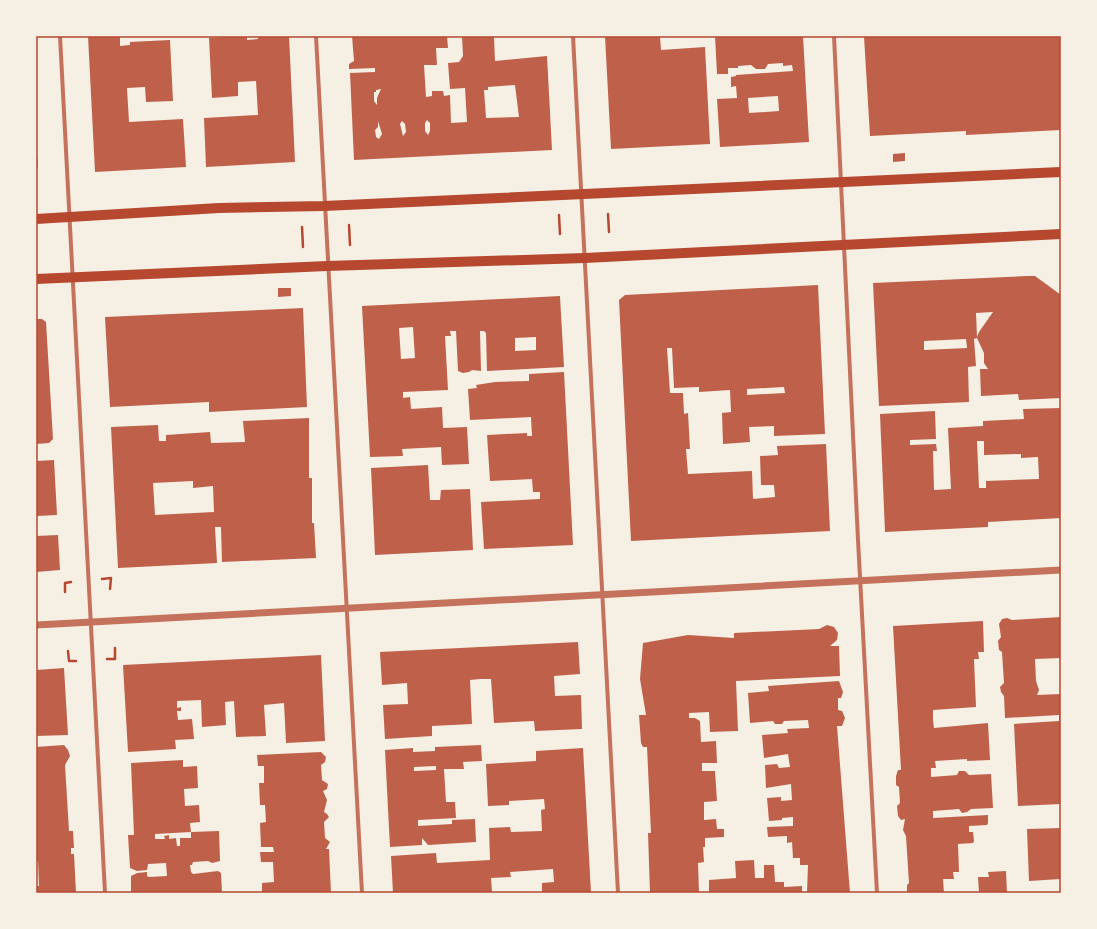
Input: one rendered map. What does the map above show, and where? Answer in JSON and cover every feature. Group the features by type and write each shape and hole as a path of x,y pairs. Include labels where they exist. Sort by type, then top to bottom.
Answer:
{"main road":[{"path":"36,218 219,208 324,206 1061,172"},
{"path":"36,279 328,266 585,258 1061,234"}],"street":[{"path":"60,36 105,893"},
{"path":"316,36 362,893"},
{"path":"573,36 618,893"},
{"path":"834,36 860,581 877,893"},
{"path":"36,625 346,607 1061,570"}],"path":[{"path":"608,214 609,232"},
{"path":"559,216 560,234"},
{"path":"349,225 350,245"},
{"path":"302,228 303,247"},
{"path":"102,579 111,578 110,589"},
{"path":"65,592 65,583 71,582"},
{"path":"107,659 115,659 116,648"},
{"path":"68,651 69,661 76,661"}],"building":[{"path":"88,36 120,36 120,46 130,45 130,42 170,40 173,101 146,102 145,87 127,88 129,122 183,119 186,167 95,172"},
{"path":"247,36 247,40 258,39 258,36 289,36 295,162 206,167 204,118 258,115 256,81 238,82 238,96 212,98 209,38"},
{"path":"352,36 447,36 448,48 436,48 437,65 424,65 426,97 432,96 432,91 443,91 444,96 450,95 451,123 467,122 465,88 450,89 448,63 459,62 463,56 462,36 498,36 494,37 495,61 547,56 552,150 354,160 350,73 375,72 375,68 349,69 349,64 354,61","holes":["515,85 519,117 486,118 484,90 488,90 488,87","381,89 377,98 377,105 374,101 374,92 376,92 376,90","427,120 430,123 430,131 428,135 425,131 425,123","378,121 382,134 379,139 376,137 375,130 378,127","402,121 405,124 406,132 403,136 400,124"]},
{"path":"605,36 660,36 661,50 705,47 710,144 611,149"},
{"path":"715,36 803,36 809,142 720,147 717,99 737,98 736,86 731,87 731,77 736,75 793,71 792,65 783,66 783,63 768,64 765,69 756,69 751,65 738,66 738,68 728,68 728,74 717,74","holes":["778,96 779,111 749,113 748,98"]},
{"path":"864,36 961,36 962,38 962,36 1061,36 1061,130 966,135 966,131 870,136"},
{"path":"36,143 38,167 36,169"},
{"path":"905,153 905,161 893,162 893,154"},
{"path":"1035,276 1061,295 1061,398 1019,400 1018,394 981,396 980,369 988,369 984,363 984,353 977,338 974,339 976,366 968,367 969,402 879,406 873,283","holes":["993,312 979,332 977,337 976,313","966,339 967,348 924,350 924,341"]},
{"path":"818,285 825,434 774,436 774,426 749,427 750,442 723,444 722,413 731,412 730,390 699,392 699,387 674,388 672,348 667,348 670,393 683,393 684,414 688,413 690,449 686,449 688,474 752,471 753,499 775,497 774,485 761,485 760,456 778,455 777,446 826,444 830,531 631,541 619,300 625,295","holes":["784,387 785,393 747,395 747,389"]},
{"path":"278,288 291,288 291,296 278,297"},
{"path":"560,296 564,367 487,371 486,333 484,331 480,331 481,371 472,370 463,373 458,371 456,331 450,331 451,336 445,336 448,390 403,392 403,398 410,397 411,409 442,407 443,428 467,427 469,464 442,465 441,447 402,449 403,456 370,457 362,306","holes":["413,327 415,358 401,359 399,328","536,337 536,350 515,351 515,338"]},
{"path":"303,308 307,407 209,412 209,402 110,407 105,317"},
{"path":"36,319 42,319 46,322 53,439 49,443 36,444"},
{"path":"564,372 573,545 484,549 481,502 540,499 540,492 533,492 532,479 490,481 487,435 527,433 527,436 532,436 531,417 470,420 468,389 477,388 476,385 495,382 529,381 529,374"},
{"path":"1061,408 1061,518 988,522 988,527 885,532 880,414 935,411 936,439 910,440 910,445 936,444 937,451 933,451 934,490 951,489 948,428 983,426 983,421 1024,419 1023,409","holes":["977,441 984,441 984,455 1021,454 1021,458 1038,457 1039,479 986,481 986,488 979,488"]},
{"path":"309,418 309,478 312,478 312,523 314,523 316,558 222,562 221,527 215,527 217,563 118,568 111,427 158,425 159,441 166,441 166,435 210,432 211,443 245,442 243,421","holes":["193,481 193,488 213,486 214,512 155,515 153,483"]},
{"path":"54,460 57,515 36,516 36,461"},
{"path":"428,465 430,500 440,500 441,490 470,489 473,550 375,555 371,468"},
{"path":"58,535 60,570 36,572 36,536"},
{"path":"1061,617 1061,658 1035,659 1036,681 1039,690 1037,695 1061,694 1061,804 1018,806 1014,724 1059,721 1059,715 1005,718 1004,696 1000,687 1004,683 1002,652 999,650 998,641 1001,637 999,624 1002,619 1007,618 1012,620"},
{"path":"983,621 984,652 978,652 979,659 974,659 976,707 933,710 933,720 934,728 988,723 990,760 967,761 967,759 935,761 936,768 931,768 931,777 957,775 959,771 965,771 969,775 991,774 993,808 971,809 962,813 959,809 933,811 933,818 988,815 988,823 987,825 969,826 969,832 973,832 974,841 973,843 958,844 959,872 953,872 954,879 943,879 944,893 907,893 907,885 909,883 906,836 903,830 905,819 901,820 898,816 897,806 900,803 899,787 896,785 896,776 898,770 901,770 893,626"},
{"path":"827,625 834,627 838,633 837,640 830,646 839,646 840,676 736,681 738,731 710,732 709,712 689,713 689,718 695,718 700,721 701,742 716,741 717,763 702,763 702,771 715,771 717,801 704,802 704,820 716,819 717,829 724,829 724,837 705,838 705,847 703,847 704,862 698,863 699,892 650,893 648,833 651,833 647,747 643,747 641,743 639,715 646,715 640,679 643,643 688,635 734,638 734,633 819,629"},
{"path":"578,642 580,674 554,676 555,696 581,695 582,729 535,731 534,721 494,723 491,679 480,679 470,680 472,724 432,726 432,736 385,739 383,705 408,704 407,683 382,685 380,652"},
{"path":"321,655 325,741 286,743 284,703 264,705 266,736 236,737 234,701 225,702 226,725 202,727 201,700 177,701 177,708 181,707 181,711 177,711 178,720 192,719 194,739 175,740 176,749 128,752 123,665"},
{"path":"64,668 68,735 36,736 36,670"},
{"path":"839,681 843,692 841,698 838,698 838,710 842,711 845,718 842,726 837,726 850,893 807,893 808,865 800,865 800,858 793,858 792,842 787,843 787,836 768,837 767,827 793,826 793,817 769,821 767,798 781,797 781,801 792,800 791,784 766,788 765,765 777,764 779,768 790,767 788,754 764,758 762,735 788,733 787,729 809,728 808,720 784,721 782,724 775,724 773,721 750,723 748,693 769,691 768,686"},
{"path":"64,745 70,756 65,765 69,831 73,831 74,848 71,848 71,854 74,854 76,893 36,893 36,886 39,886 38,861 36,861 36,747"},
{"path":"481,745 482,761 463,762 464,769 444,769 446,802 455,802 456,818 418,820 418,826 452,824 452,820 475,819 476,842 428,845 422,838 422,845 390,847 385,750 413,748 413,752 435,751 435,747","holes":["436,766 436,770 414,771 414,767"]},
{"path":"583,748 591,893 542,893 542,883 554,882 553,869 510,872 511,877 491,878 492,893 393,893 391,856 436,853 437,863 490,860 489,828 510,827 511,832 542,831 541,810 545,809 544,799 509,801 509,805 488,806 486,764 536,761 536,751"},
{"path":"321,752 326,757 325,762 321,765 322,780 328,784 327,789 323,791 327,800 324,812 329,817 324,822 325,838 330,842 326,849 329,849 331,893 264,893 262,892 262,883 274,882 273,862 261,862 260,852 274,852 273,847 261,847 260,823 266,822 265,805 260,805 259,783 264,783 264,766 258,766 257,755"},
{"path":"183,760 183,767 197,766 198,788 184,789 185,806 199,805 200,822 190,823 191,832 219,831 220,861 212,863 208,861 193,862 192,865 190,865 191,872 193,874 218,871 221,873 222,893 131,893 131,876 137,873 147,872 147,876 149,877 167,876 166,863 148,864 147,870 137,871 130,868 128,835 134,835 131,763","holes":["191,832 191,838 180,838 180,846 177,846 176,838 169,839 169,835 164,836 165,839 155,839 155,834"]},
{"path":"1061,828 1061,883 1060,879 1029,881 1027,829"},
{"path":"754,860 755,878 764,878 764,865 774,865 775,882 784,882 784,887 802,886 802,893 709,893 709,880 736,878 735,861"},
{"path":"1006,871 1007,893 979,893 978,877 989,877 988,872"}]}
